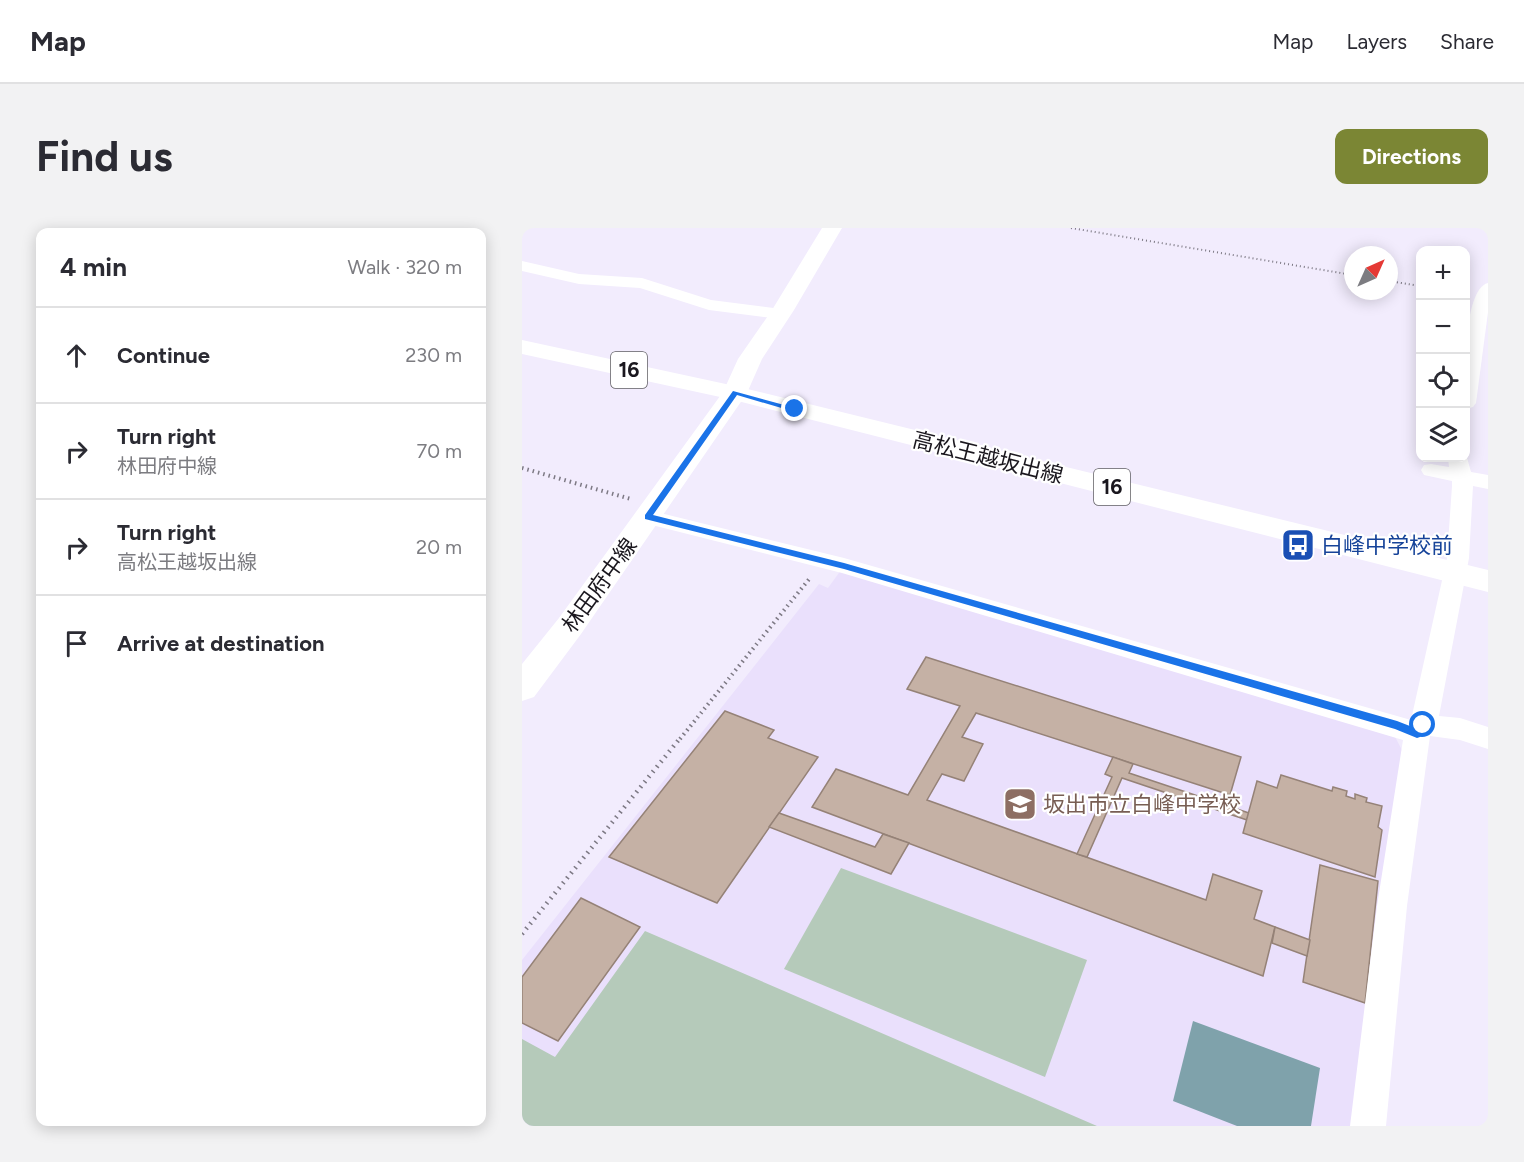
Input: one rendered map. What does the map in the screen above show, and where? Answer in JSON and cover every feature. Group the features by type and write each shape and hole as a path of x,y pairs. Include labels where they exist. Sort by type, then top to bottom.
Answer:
{"main road":[{"name":"林田府中線","path":"522,688 570,626 735,393 750,359 781,314 832,228"},
{"name":"林田府中線","path":"735,393 770,361 822,283 851,228"},
{"name":"高松王越坂出線","path":"522,347 735,393 1488,581"}],"street":[{"path":"522,266 579,279 642,283 709,305 781,314"},
{"path":"1470,375 1479,313 1488,288"},
{"path":"1368,1126 1392,906 1420,729 1456,573 1463,486 1459,467"},
{"path":"1431,470 1459,467 1488,482"},
{"path":"648,517 824,561 1397,726 1420,729 1460,729 1488,738"}],"path":[{"path":"1071,228 1344,274"},
{"path":"1398,282 1416,285"},
{"path":"522,468 630,499 648,517"},
{"path":"522,934 824,561"}],"shaded area":[{"name":"坂出市立白峰中学校","path":"841,570 1393,733 1402,750 1355,1126 522,1126 522,960 819,584 828,588"},
{"path":"841,868 1087,960 1045,1077 784,969"},
{"path":"645,931 1097,1126 522,1126 522,1039 555,1057"},
{"path":"1193,1021 1320,1068 1311,1126 1237,1126 1173,1101"}],"building":[{"path":"926,657 1241,757 1230,795 976,713 962,737 983,744 964,781 942,774 927,800 1206,900 1213,874 1262,891 1254,919 1275,927 1263,976 812,807 836,769 908,795 960,706 907,689"},
{"path":"725,711 774,730 768,738 818,757 717,903 609,857"},
{"path":"1113,757 1133,764 1129,773 1249,813 1247,820 1122,778 1087,857 1077,854 1112,777 1105,774"},
{"path":"1281,775 1332,791 1333,787 1347,791 1346,796 1355,799 1355,794 1367,798 1366,802 1382,806 1378,827 1382,830 1375,877 1243,833 1257,781 1277,788"},
{"path":"779,813 875,847 883,834 909,843 891,874 769,827"},
{"path":"1320,865 1378,881 1365,1003 1303,982"},
{"path":"581,898 640,927 558,1041 522,1023 522,977"},
{"path":"1275,927 1310,940 1307,956 1272,943"}],"place":[{"name":"白峰中学校前","path":"1298,545"},
{"name":"坂出市立白峰中学校","path":"1020,804"}],"route":[{"path":"795,409 735,393 648,517 844,566 1397,726 1417,734 1423,725"}]}
